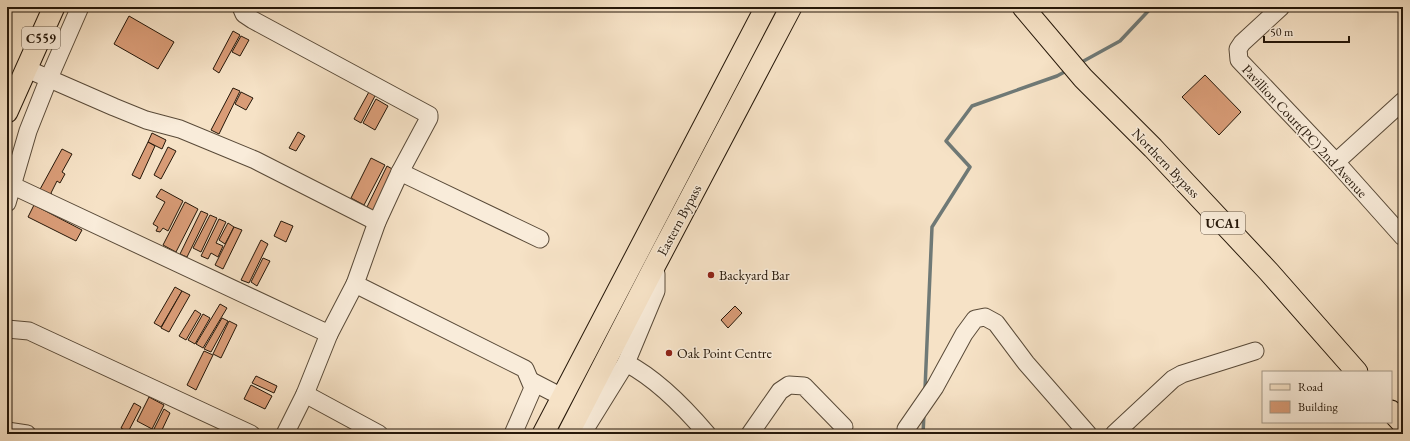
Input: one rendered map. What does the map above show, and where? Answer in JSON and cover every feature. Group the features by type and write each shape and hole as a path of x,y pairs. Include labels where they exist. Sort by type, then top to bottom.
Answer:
{"main road":[{"name":"C559","path":"7,112 54,7"},
{"name":"Eastern Bypass","path":"543,434 766,7"},
{"name":"Eastern Bypass","path":"568,434 791,7"},
{"name":"Northern Bypass","path":"1023,7 1083,78 1153,148 1269,272 1356,371"},
{"path":"1392,412 1403,424"}],"street":[{"path":"7,202 10,184 28,131 80,7"},
{"path":"241,7 244,14 253,20 429,115 429,118 400,172 377,222 355,284 329,334 305,394 284,434"},
{"name":"Pavillion Court(PC) 2nd Avenue","path":"1280,7 1238,49 1239,60 1336,162 1403,237"},
{"path":"27,68 146,120 180,130 255,160 377,222"},
{"path":"1336,162 1403,101"},
{"path":"400,172 540,239"},
{"path":"10,184 329,334"},
{"path":"582,434 626,363 656,291 656,274 654,267"},
{"path":"355,284 525,369 533,388 513,434"},
{"path":"906,429 945,370 964,334 975,319 985,317 996,324 1026,363 1088,434"},
{"path":"7,329 30,332 251,434"},
{"path":"1114,434 1173,379 1182,374 1255,351"},
{"path":"626,363 635,367 671,396 708,434"},
{"path":"531,381 562,397"},
{"path":"750,434 780,391 789,385 804,386 844,427"},
{"path":"305,394 379,434"},
{"path":"7,431 27,434"}],"building":[{"path":"129,16 174,42 158,69 114,44"},
{"path":"233,31 240,35 219,73 213,69"},
{"path":"241,36 249,40 240,56 232,52"},
{"path":"1205,75 1241,112 1219,135 1182,97"},
{"path":"233,88 240,91 219,134 211,130"},
{"path":"370,90 376,94 361,123 354,119"},
{"path":"241,92 253,98 246,110 235,104"},
{"path":"376,99 388,106 375,130 363,123"},
{"path":"298,132 305,136 296,151 289,148"},
{"path":"152,133 166,140 162,149 148,142"},
{"path":"148,142 155,146 140,179 132,175"},
{"path":"168,147 176,151 161,179 154,175"},
{"path":"62,149 72,154 62,172 65,174 60,183 57,181 51,193 51,197 38,193"},
{"path":"371,158 385,165 364,205 351,198"},
{"path":"387,166 394,170 374,211 367,207"},
{"path":"161,189 183,201 168,231 163,228 160,232 156,231 158,227 153,224 165,202 156,197"},
{"path":"185,202 198,209 176,252 163,245"},
{"path":"34,205 82,230 76,241 28,217"},
{"path":"201,211 208,214 187,257 180,254"},
{"path":"210,215 217,218 201,252 193,248"},
{"path":"219,219 226,222 216,243 223,246 218,257 211,253 208,259 201,256"},
{"path":"281,221 293,226 286,242 274,236"},
{"path":"228,223 234,227 225,244 219,240"},
{"path":"234,227 242,230 223,269 215,265"},
{"path":"261,240 268,244 249,283 241,280"},
{"path":"263,258 270,261 257,286 251,282"},
{"path":"175,287 182,291 161,327 154,323"},
{"path":"182,291 190,295 169,332 161,328"},
{"path":"220,304 227,308 203,348 196,344"},
{"path":"735,306 742,313 728,328 721,320"},
{"path":"195,310 201,314 186,340 179,336"},
{"path":"203,314 210,318 195,344 188,340"},
{"path":"222,318 228,321 211,352 204,349"},
{"path":"229,321 237,325 221,358 213,354"},
{"path":"204,351 213,355 196,390 187,385"},
{"path":"256,376 277,386 274,393 252,383"},
{"path":"251,385 272,396 265,409 244,399"},
{"path":"149,397 164,405 152,429 137,421"},
{"path":"134,403 141,407 128,432 121,428"},
{"path":"164,409 170,413 161,432 154,429"},
{"path":"153,430 161,434 151,434"},
{"path":"145,431 151,434 143,434"}],"waterway":[{"path":"1080,63 1120,41 1152,7"},
{"path":"925,389 932,227 970,167 946,141 972,106 1057,76 1068,70"},
{"path":"923,434 924,413"}],"place":[{"name":"Backyard Bar","path":"711,275"},
{"name":"Oak Point Centre","path":"669,353"}]}
